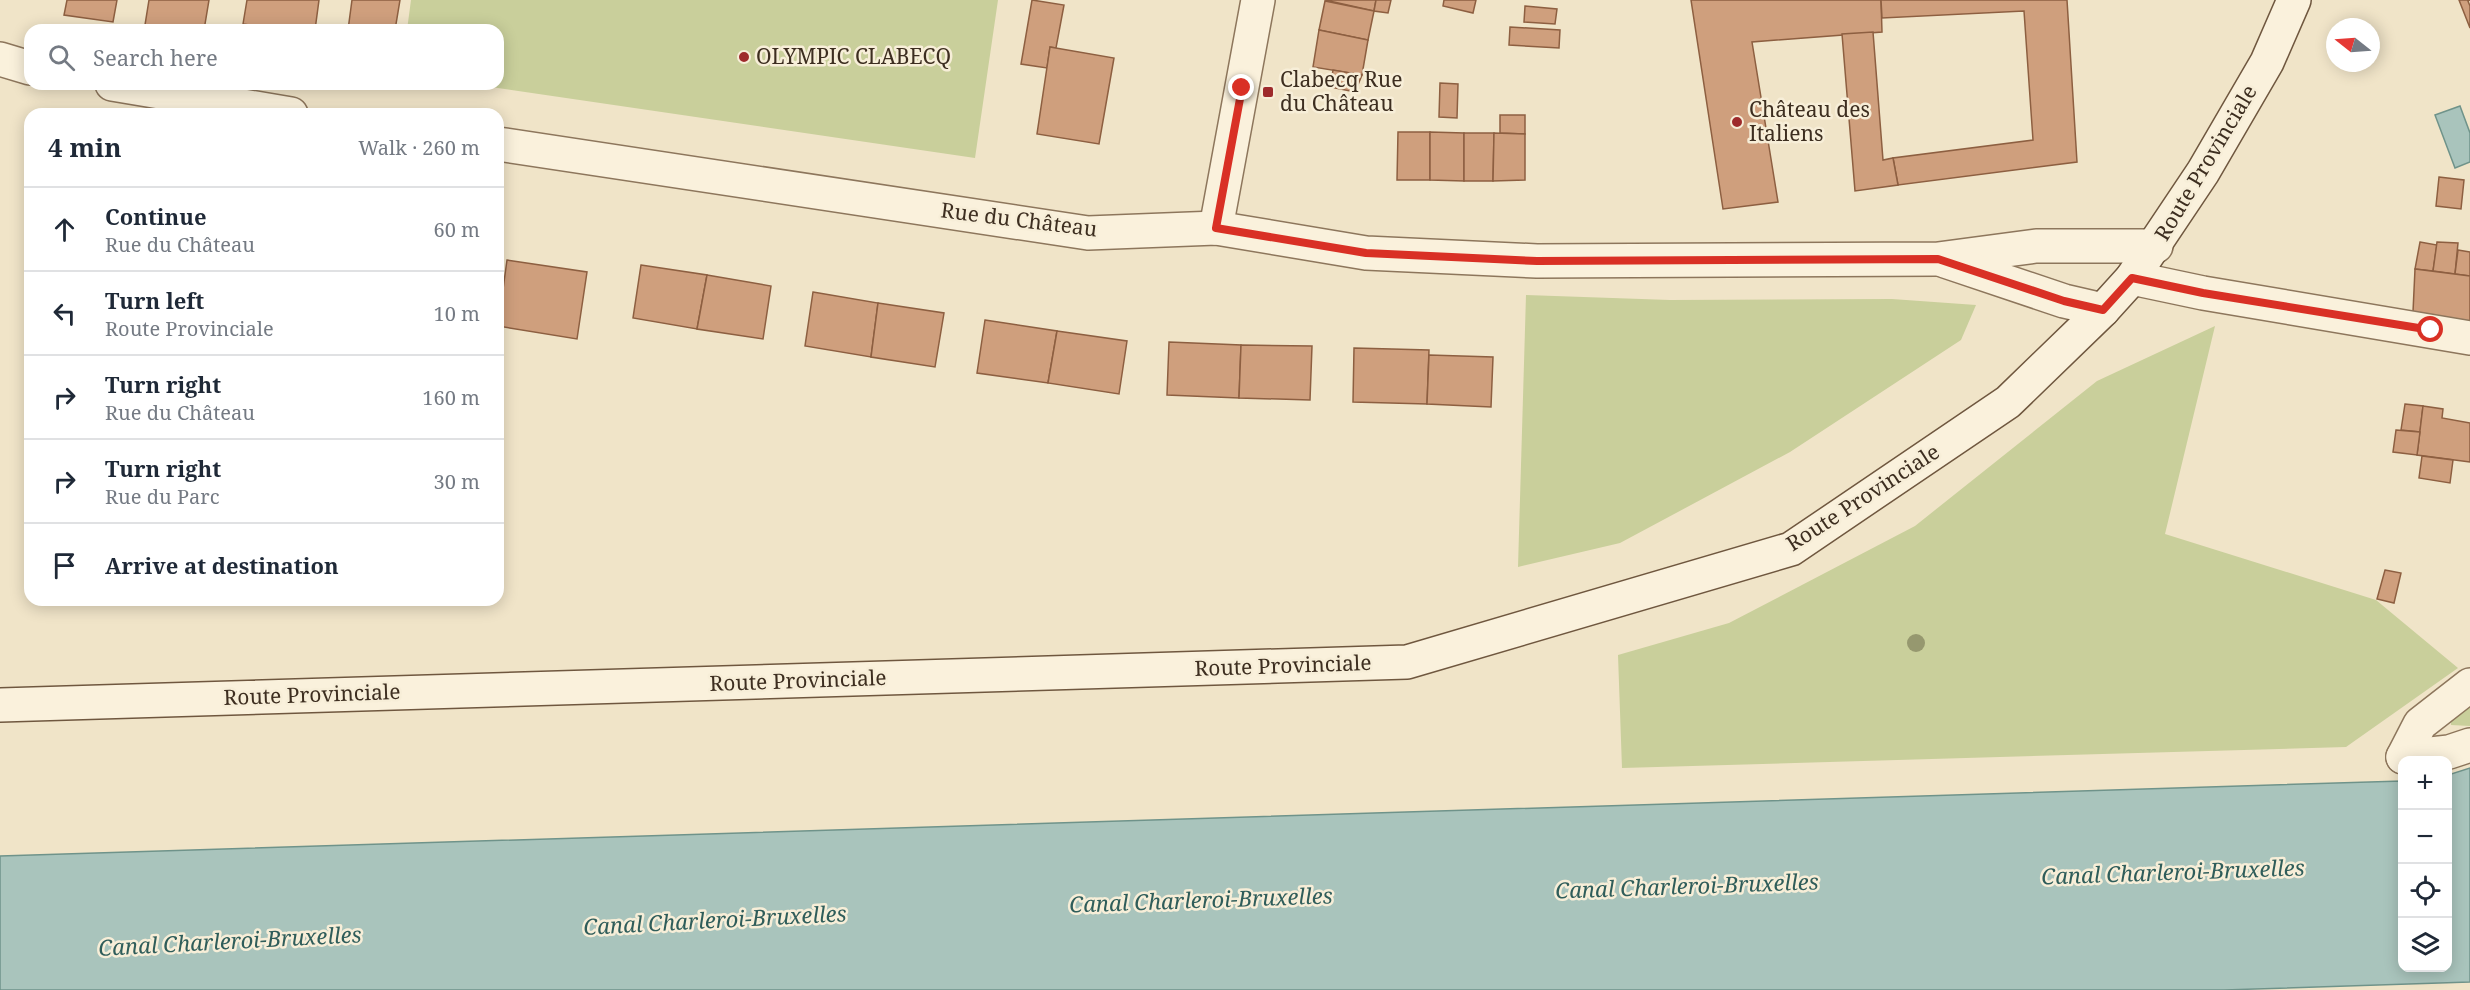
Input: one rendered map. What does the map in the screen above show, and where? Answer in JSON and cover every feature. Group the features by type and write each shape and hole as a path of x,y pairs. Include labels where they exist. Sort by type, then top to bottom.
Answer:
{"street":[{"path":"1216,228 1258,0"},
{"name":"Route Provinciale","path":"0,705 1407,662 1791,549 2008,402 2103,310 2132,278 2156,246 2204,172 2267,62 2294,0"},
{"path":"0,59 24,66"},
{"path":"148,90 255,108"},
{"name":"Rue du Château","path":"504,145 1088,233 1216,228 1366,253 1537,261 1938,259 2036,246 2156,246"},
{"name":"Rue du Château","path":"1938,259 2064,301 2103,310"},
{"path":"2132,278 2203,293 2470,338"},
{"path":"2470,685 2420,724 2403,757 2449,752 2470,745"}],"green space":[{"name":"OLYMPIC CLABECQ","path":"411,0 998,0 975,158 504,89 504,24 408,24"},
{"path":"1526,295 1670,300 1892,299 1976,305 1961,340 1790,452 1620,543 1518,567"},
{"path":"2215,326 2165,534 2376,600 2458,668 2346,747 1622,768 1618,655 1729,623 1915,526 2097,381"},
{"path":"2470,696 2470,726 2451,725 2451,716"}],"water":[{"path":"2460,106 2470,133 2470,162 2455,168 2435,115"},
{"name":"Canal Charleroi-Bruxelles","path":"2470,768 2470,982 2224,990 0,990 0,856 2398,781 2398,972 2452,972 2452,774"}],"building":[{"path":"67,0 117,0 113,22 64,15"},
{"path":"149,0 209,0 205,24 145,24"},
{"path":"247,0 319,0 316,24 243,24"},
{"path":"352,0 400,0 396,24 349,24"},
{"path":"1032,0 1064,5 1056,48 1050,47 1047,68 1021,64"},
{"path":"1325,0 1376,0 1374,11"},
{"path":"1376,0 1391,0 1388,13 1374,11"},
{"path":"1444,0 1476,0 1473,13 1443,6"},
{"name":"Château des Italiens","path":"1691,0 1881,0 1882,32 1752,42 1778,202 1723,209"},
{"path":"1881,0 2067,0 2077,162 1898,185 1893,158 2033,140 2024,11 1882,18"},
{"path":"2459,0 2470,0 2468,1 2470,28"},
{"path":"1325,1 1374,11 1368,40 1319,30"},
{"path":"1525,6 1557,9 1555,24 1524,22"},
{"path":"1510,27 1560,30 1559,48 1509,45"},
{"path":"1319,30 1368,40 1362,75 1313,67"},
{"path":"1873,32 1883,160 1893,158 1898,185 1855,191 1842,34"},
{"path":"1050,47 1114,58 1099,144 1037,134"},
{"path":"1333,70 1362,75 1355,92 1330,87"},
{"path":"1440,83 1458,84 1457,118 1439,117"},
{"path":"1500,115 1525,115 1525,134 1500,133"},
{"path":"1398,132 1430,132 1430,180 1397,180"},
{"path":"1430,132 1464,133 1464,181 1430,180"},
{"path":"1464,133 1494,133 1493,181 1464,181"},
{"path":"1494,133 1525,134 1525,180 1493,181"},
{"path":"2439,177 2464,180 2461,209 2436,206"},
{"path":"2420,242 2437,245 2433,271 2415,269"},
{"path":"2437,242 2458,243 2455,274 2433,271"},
{"path":"2458,250 2470,252 2470,276 2455,274"},
{"path":"507,260 587,272 577,339 504,327 504,282"},
{"path":"641,265 707,275 697,329 633,318"},
{"path":"2415,269 2470,276 2470,323 2413,312"},
{"path":"707,275 771,286 763,339 697,329"},
{"path":"813,292 878,303 871,357 805,346"},
{"path":"878,303 944,313 935,367 871,357"},
{"path":"985,320 1057,331 1048,383 977,373"},
{"path":"1057,331 1127,341 1119,394 1048,383"},
{"path":"1169,342 1241,345 1239,398 1167,395"},
{"path":"1241,345 1312,346 1310,400 1239,398"},
{"path":"1354,348 1429,350 1427,404 1353,402"},
{"path":"1429,355 1493,357 1491,407 1427,404"},
{"path":"2405,404 2423,406 2420,432 2401,430"},
{"path":"2423,406 2443,409 2442,418 2470,423 2470,462 2417,455"},
{"path":"2396,430 2420,432 2417,455 2393,452"},
{"path":"2422,456 2453,460 2450,483 2419,478"},
{"path":"2385,570 2401,573 2394,603 2377,599"}],"place":[{"name":"OLYMPIC CLABECQ","path":"744,57"},
{"name":"Clabecq Rue du Château","path":"1268,92"},
{"name":"Château des Italiens","path":"1737,122"}],"route":[{"path":"1242,88 1216,228 1366,253 1537,261 1938,259 2064,301 2103,310 2132,278 2203,293 2431,330"}]}
